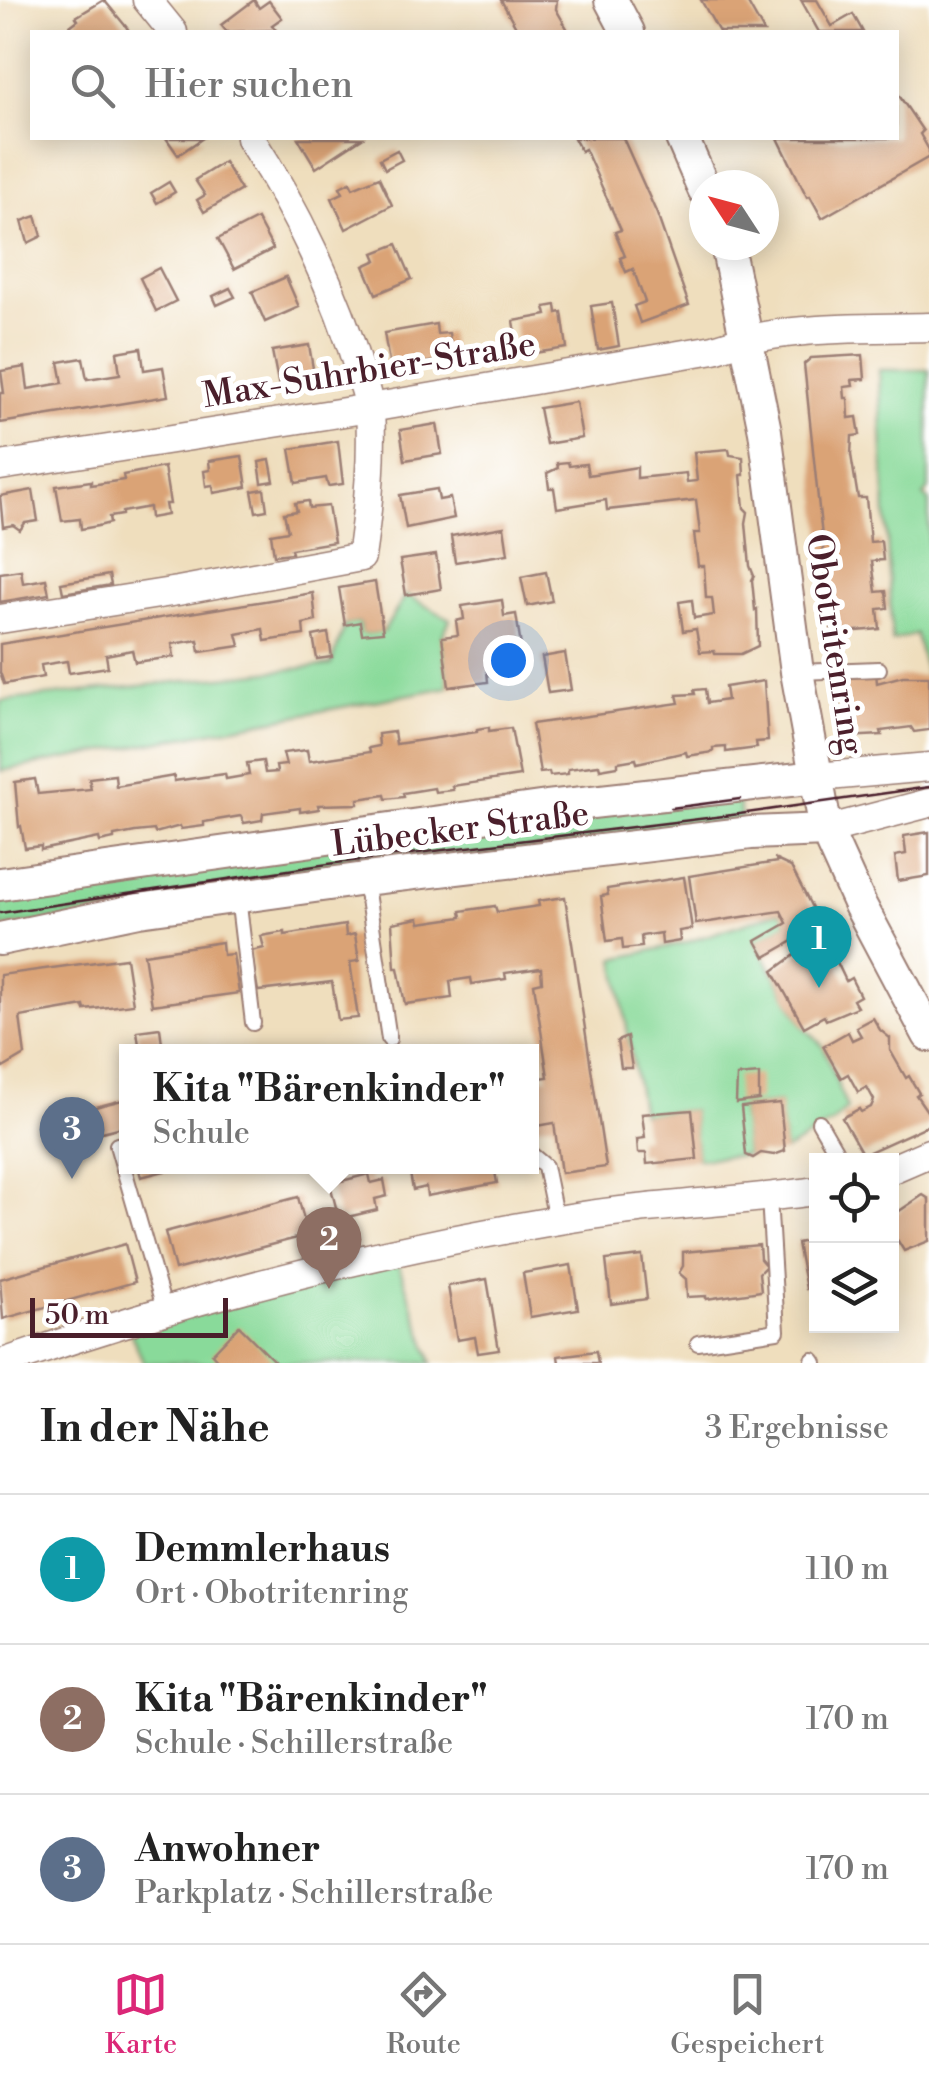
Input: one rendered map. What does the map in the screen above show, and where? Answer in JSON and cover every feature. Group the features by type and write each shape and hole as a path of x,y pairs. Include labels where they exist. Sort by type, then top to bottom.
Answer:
{"street":[{"path":"147,0 170,30"},
{"path":"611,0 627,30"},
{"path":"0,619 361,557 367,514 370,408 352,344 293,212 251,140"},
{"path":"683,140 696,170"},
{"name":"Obotritenring","path":"730,260 765,430 798,672 826,830 860,905 912,991 929,1035"},
{"name":"Max-Suhrbier-Straße","path":"0,466 714,349 748,337 788,330 929,328"},
{"name":"Lübecker Straße","path":"0,884 547,807 929,768"},
{"name":"Lübecker Straße","path":"0,939 139,910 365,879 751,833 826,830 929,803"},
{"path":"899,1167 929,1153"},
{"path":"4,1363 165,1311 394,1252 556,1220 809,1192"}],"lane":[{"path":"798,672 879,669"},
{"path":"365,879 389,1039"},
{"path":"238,896 252,1023"},
{"path":"820,1122 836,1153"},
{"path":"539,1161 545,1166 556,1220"},
{"path":"126,1174 165,1311"},
{"path":"698,1343 777,1331 769,1197"}],"green space":[{"path":"879,370 929,370 929,489 924,496 929,500 929,675 916,634 892,641"},
{"path":"406,595 450,619 442,637 449,687 1,771 0,701 331,665 345,625 360,622 362,634 383,632"},
{"path":"738,794 741,819 0,927 0,884"},
{"path":"781,911 787,923 756,942 804,1027 823,1046 847,1109 785,1151 779,1103 741,1107 746,1155 697,1159 692,1110 642,1114 615,959 688,942"},
{"path":"394,1252 433,1363 144,1363 125,1321"}],"building":[{"path":"104,0 128,29 74,30 70,26 78,20 76,17"},
{"path":"254,0 259,8 269,1 282,18 272,25 276,30 225,30 221,25"},
{"path":"501,0 557,0 556,9 568,30 518,30"},
{"path":"701,0 746,0 763,30 718,30"},
{"path":"801,0 817,0 832,26 853,14 862,30 818,30"},
{"path":"899,95 923,131 920,134 929,157 822,218 810,196 807,197 779,140 899,140"},
{"path":"167,140 200,140 178,155"},
{"path":"299,140 359,140 316,168"},
{"path":"575,140 624,140 657,214 689,305 640,323 634,306 645,302 633,269 626,272 620,258 625,256 615,232 621,230 585,149 581,151"},
{"path":"397,150 402,160 385,169 380,159"},
{"path":"224,162 241,190 204,212 197,200 205,195 195,180"},
{"path":"379,177 392,205 346,229 332,198 343,193 340,187 350,182 353,188"},
{"path":"169,182 175,192 157,203 151,193"},
{"path":"36,216 42,236 28,243 22,221"},
{"path":"257,219 273,249 234,269 218,239"},
{"path":"397,244 412,279 376,294 364,266 377,260 374,253"},
{"path":"159,268 176,301 156,311 140,278"},
{"path":"286,277 299,307 265,322 252,292"},
{"path":"230,288 235,297 217,305 213,296"},
{"path":"612,303 619,346 598,350 591,306"},
{"path":"556,305 557,313 562,312 567,348 534,353 532,344 518,346 514,321 547,315 545,307"},
{"path":"436,324 437,334 449,333 452,355 441,356 441,360 426,365 390,368 384,333"},
{"path":"309,345 315,380 279,387 272,351"},
{"path":"141,348 144,370 163,367 168,396 0,423 0,393 4,393 1,371 25,367 28,389 63,383 59,362 83,358 87,379 120,374 117,352"},
{"path":"863,355 865,379 852,380 853,386 844,387 845,398 849,418 857,417 860,435 852,436 851,455 858,498 866,498 870,542 881,541 883,560 872,561 876,592 886,591 888,608 878,609 880,629 832,633 804,364 811,358"},
{"path":"576,402 582,438 546,444 539,408"},
{"path":"437,424 442,454 405,460 400,430"},
{"path":"338,441 343,484 328,486 326,478 296,483 290,449"},
{"path":"729,449 730,455 743,457 741,475 744,508 748,512 758,646 741,654 715,654 700,652 696,629 683,631 679,602 692,600 694,618 714,615 712,598 706,598 704,566 698,566 696,500 607,510 606,500 557,508 547,473 558,468 557,463 568,462 569,466 586,464 588,475 637,467 637,478 686,473 687,482 697,481 694,452"},
{"path":"242,456 247,487 214,493 213,485 206,486 204,471 210,470 209,461"},
{"path":"270,460 274,481 262,483 259,462"},
{"path":"164,467 170,504 165,504 167,515 150,518 149,507 122,512 109,517 110,523 81,529 80,519 62,521 56,486 124,480 123,475"},
{"path":"264,489 267,510 256,512 252,491"},
{"path":"437,489 439,500 450,498 454,518 406,528 400,495"},
{"path":"33,490 38,521 25,523 20,530 13,525 3,527 0,496"},
{"path":"308,501 309,508 328,506 334,542 274,555 271,534 288,531 284,513 297,511 295,503"},
{"path":"504,527 508,554 455,562 451,536"},
{"path":"436,555 441,589 406,595 400,560"},
{"path":"21,570 23,583 46,579 49,594 0,602 0,573"},
{"path":"546,572 552,601 527,606 521,577"},
{"path":"109,575 111,585 63,593 61,583"},
{"path":"375,582 383,632 362,634 360,622 345,625 339,588"},
{"path":"313,593 316,621 303,624 304,635 265,641 263,629 237,634 240,646 200,652 198,640 172,644 174,657 135,662 132,650 106,655 108,667 69,673 67,661 41,665 43,677 4,684 0,672 0,644"},
{"path":"502,600 504,616 516,614 524,666 487,672 488,682 449,687 442,637 458,635 456,621 464,619 462,606"},
{"path":"328,633 332,657 317,659 313,636"},
{"path":"565,653 571,690 548,693 542,657"},
{"path":"876,672 877,683 903,676 929,676 929,730 914,732 911,727 881,731 882,735 844,737 836,673"},
{"path":"764,681 768,741 756,742 757,748 726,752 726,747 713,748 713,752 687,756 686,752 637,763 636,759 600,769 599,765 568,769 568,774 540,773 532,724 679,703 677,695 695,694 694,690 705,689 707,703 727,700 725,687"},
{"path":"489,727 489,731 511,728 520,776 452,786 453,790 435,792 434,788 403,793 404,797 358,799 358,804 263,813 262,820 244,823 241,816 204,822 204,826 135,832 100,842 99,838 41,850 41,846 25,848 19,827 15,782 35,779 38,794 91,789 89,778 115,775 116,786 174,776 174,781 225,774 226,779 249,775 247,763 263,761 265,773 277,772 276,766 286,765 283,753 307,750 309,761 370,752 369,748 379,746 378,734 394,732 396,744"},
{"path":"929,832 929,876 898,881 895,856 906,854 904,836"},
{"path":"776,860 791,867 821,925 765,957 756,941 787,923 781,911 696,924 689,876"},
{"path":"684,877 692,929 679,931 680,941 662,944 661,933 641,936 642,947 623,949 622,939 607,941 601,896 608,895 607,889"},
{"path":"565,897 606,1167 561,1173 554,1123 539,1126 539,1078 548,1077 534,984 542,982 541,968 505,973 506,979 472,984 471,978 450,981 452,998 405,1004 395,968 392,923 462,917 461,911 495,906 497,912 539,906 538,901"},
{"path":"345,925 346,936 355,934 359,961 350,962 358,1018 338,1020 332,982 258,991 251,951 264,948 261,936"},
{"path":"827,941 846,981 851,978 860,996 853,1000 857,1007 826,1020 824,1016 804,1027 773,971 806,947 808,952"},
{"path":"222,942 223,955 233,954 239,993 152,1005 144,954"},
{"path":"126,958 133,1004 85,1010 84,1006 20,1017 25,1055 3,1068 0,975"},
{"path":"873,1018 890,1038 890,1050 929,1114 929,1125 867,1153 862,1153 842,1118 871,1107 874,1100 867,1087 858,1092 848,1074 841,1078 823,1046 848,1032 852,1040 861,1036 856,1027"},
{"path":"160,1028 162,1044 139,1044 137,1031"},
{"path":"627,1037 632,1068 621,1068 617,1041"},
{"path":"759,1074 759,1100 736,1103 737,1076"},
{"path":"119,1101 119,1128 78,1138 72,1113"},
{"path":"780,1103 785,1151 774,1155 761,1153 753,1158 746,1155 741,1107"},
{"path":"692,1110 697,1159 647,1164 646,1153 638,1153 637,1139 645,1138 642,1114"},
{"path":"369,1174 371,1183 384,1180 387,1196 375,1199 377,1210 339,1219 330,1184"},
{"path":"410,1174 495,1174 497,1183 427,1196 426,1187 413,1190"},
{"path":"923,1195 929,1199 929,1241 904,1251 899,1243 899,1211"},
{"path":"298,1197 308,1235 175,1270 165,1232"},
{"path":"809,1240 809,1288 806,1289 797,1243"},
{"path":"125,1244 135,1282 3,1319 0,1279"},
{"path":"759,1245 760,1259 766,1266 759,1273 761,1291 706,1299 687,1297 686,1279 679,1273 683,1252"},
{"path":"642,1256 647,1299 611,1304 606,1260"},
{"path":"571,1265 578,1309 530,1317 523,1273"},
{"path":"487,1279 499,1350 478,1353 475,1337 457,1340 448,1286"},
{"path":"239,1326 276,1363 220,1363 212,1354"},
{"path":"596,1351 598,1363 559,1363 558,1356"}],"tram line":[{"path":"0,913 328,864 929,787"},
{"path":"671,808 740,799"}],"place":[{"name":"Demmlerhaus","path":"819,988"},
{"name":"Anwohner","path":"72,1179"},
{"name":"Kita \"Bärenkinder\"","path":"329,1289"}]}
